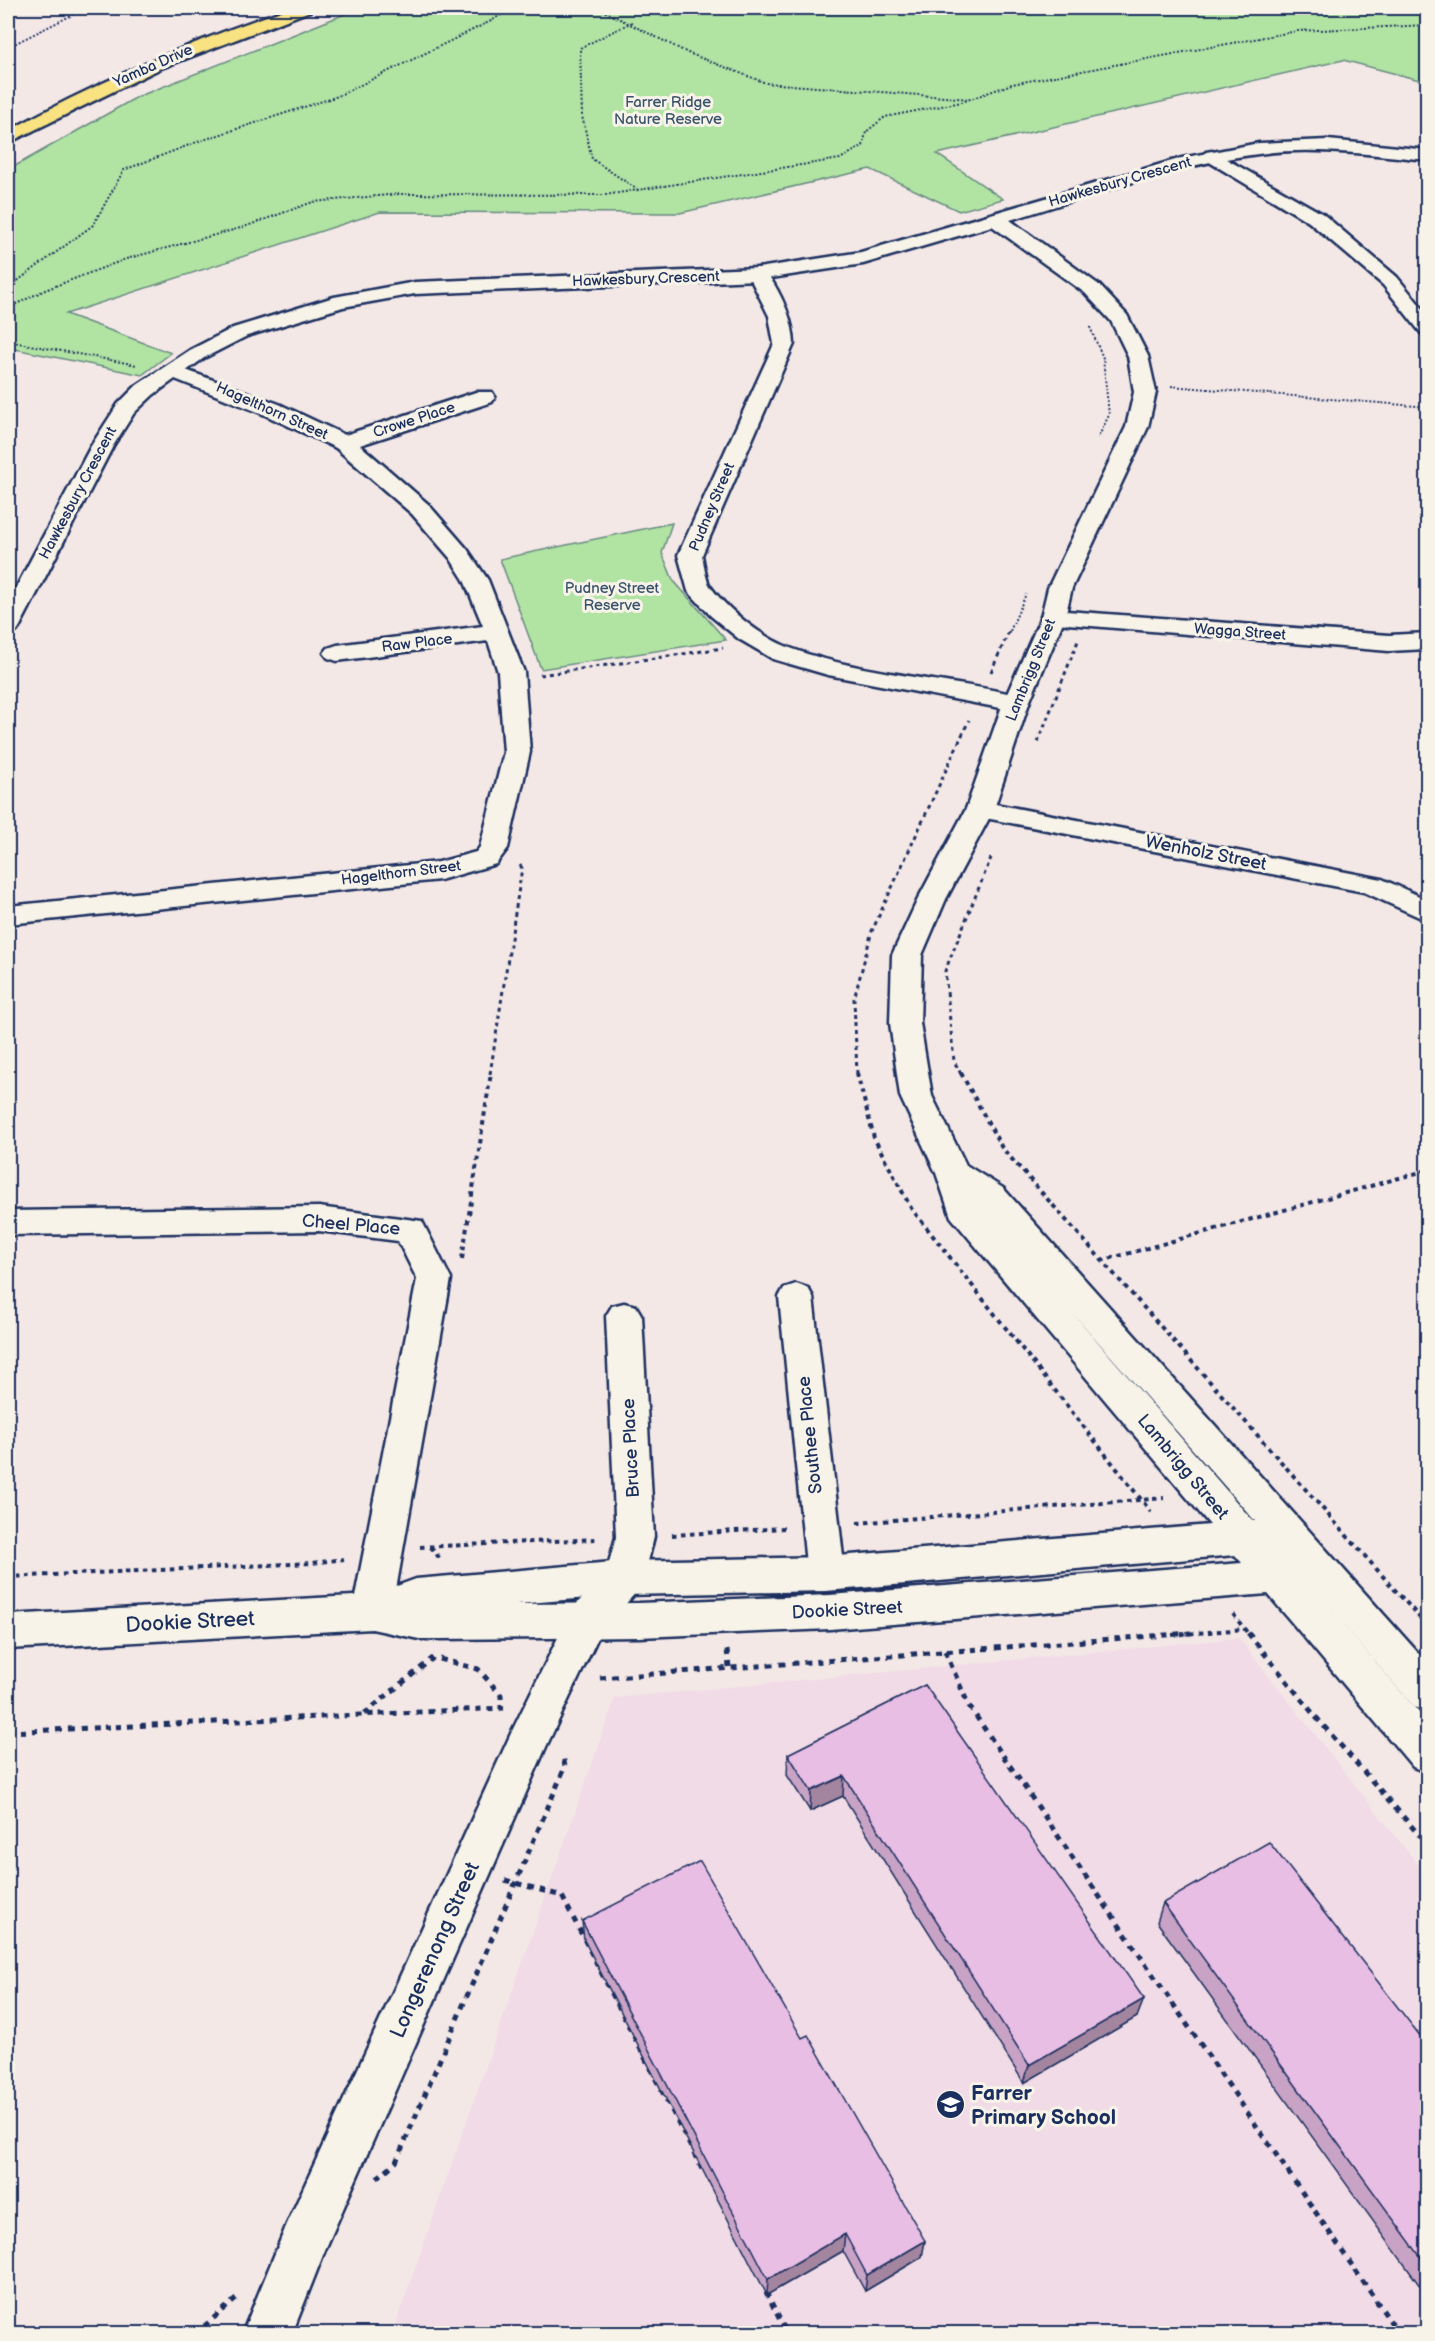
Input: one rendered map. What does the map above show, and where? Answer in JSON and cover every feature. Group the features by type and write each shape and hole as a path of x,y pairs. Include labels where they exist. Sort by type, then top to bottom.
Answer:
{"main road":[{"name":"Yamba Drive","path":"113,65 259,8"},
{"name":"Yamba Drive","path":"8,138 96,92 170,58 304,8"}],"street":[{"name":"Hawkesbury Crescent","path":"8,626 114,424 145,390 197,354 240,332 303,311 382,293 454,284 758,274 862,258 1143,174 1212,156 1259,148 1328,145 1428,155"},
{"path":"1212,156 1316,218 1390,281 1428,329"},
{"name":"Lambrigg Street","path":"995,219 1037,247 1092,289 1120,319 1138,356 1145,392 1137,427 1060,588 1053,617 1016,703 980,809 932,899 907,955 905,1023 916,1096 953,1173 963,1208 1428,1754"},
{"name":"Pudney Street","path":"758,274 780,315 785,331 784,344 690,555 697,586 720,611 759,643 782,654 828,667 1016,703"},
{"name":"Hagelthorn Street","path":"8,915 440,871 466,866 486,858 494,848 517,752 517,724 512,679 498,633 476,580 459,554 420,509 344,443 272,409 172,371"},
{"name":"Crowe Place","path":"344,443 484,397"},
{"name":"Wagga Street","path":"1053,617 1389,644 1428,641"},
{"name":"Raw Place","path":"337,653 498,633"},
{"name":"Wenholz Street","path":"980,809 1372,885 1428,912"},
{"name":"Lambrigg Street","path":"953,1173 991,1197 1428,1694"},
{"name":"Cheel Place","path":"8,1224 319,1219 410,1230 434,1279 372,1612"},
{"name":"Southee Place","path":"796,1297 826,1574"},
{"name":"Bruce Place","path":"624,1316 635,1537 624,1578"},
{"name":"Dookie Street","path":"372,1612 416,1596 624,1578 826,1574 1288,1534"},
{"name":"Dookie Street","path":"8,1632 372,1612 418,1622 586,1621 830,1612 1321,1573"},
{"name":"Longerenong Street","path":"267,2334 304,2241 471,1870 554,1725 586,1621 624,1578"}],"path":[{"path":"8,47 86,8"},
{"path":"8,288 93,225 124,171 197,142 338,96 491,21 512,8"},
{"path":"598,8 632,22 688,53 766,83 974,99"},
{"path":"632,22 580,48 582,116 592,159 639,190"},
{"path":"8,308 66,281 126,259 244,227 314,202 376,195 605,195 840,159 863,146 866,132 885,117 974,99 1012,84 1297,31 1428,25"},
{"path":"1087,317 1102,358 1108,415 1094,447"},
{"path":"8,341 172,371"},
{"path":"1105,381 1428,407"},
{"path":"1031,584 872,931 854,999 856,1069 874,1138 911,1208 1177,1544"},
{"path":"1037,744 1087,620"},
{"path":"512,679 759,643"},
{"path":"1008,815 945,971 954,1061 1002,1148 1428,1628"},
{"path":"461,1266 522,868 516,860"},
{"path":"1101,1260 1428,1170"},
{"path":"1242,1480 1280,1462"},
{"path":"420,1535 418,1547 635,1537 819,1526 1140,1499 1207,1496"},
{"path":"8,1577 312,1563 385,1551"},
{"path":"1208,1583 1315,1716 1428,1845"},
{"path":"554,1725 578,1695 603,1676 1245,1629"},
{"path":"945,1651 969,1706 1399,2334"},
{"path":"363,1714 434,1657 478,1669 501,1695 501,1720"},
{"path":"8,1732 501,1708 554,1725"},
{"path":"371,2183 396,2162 565,1767 554,1725"},
{"path":"471,1870 562,1896 708,2180"},
{"path":"762,2284 787,2334"},
{"path":"195,2334 242,2294"}],"shaded area":[{"name":"Farrer Primary School","path":"1239,1638 1427,1876 1427,2333 392,2334 615,1698"}],"green space":[{"name":"Farrer Ridge Nature Reserve","path":"360,8 1427,8 1427,82 1343,60 937,154 1003,199 959,211 870,169 680,213 380,212 66,314 171,353 142,375 15,349 8,353 8,170 137,97"},
{"name":"Pudney Street Reserve","path":"672,523 662,553 673,580 726,640 541,669 500,559"}],"building":[{"path":"925,1685 1144,1999 1029,2065 844,1776 811,1791 788,1754"},
{"path":"1269,1842 1428,2046 1428,2267 1163,1903"},
{"path":"700,1861 802,2038 808,2035 925,2241 867,2275 845,2234 768,2279 582,1921"}],"place":[{"name":"Farrer Primary School","path":"950,2105"}]}
